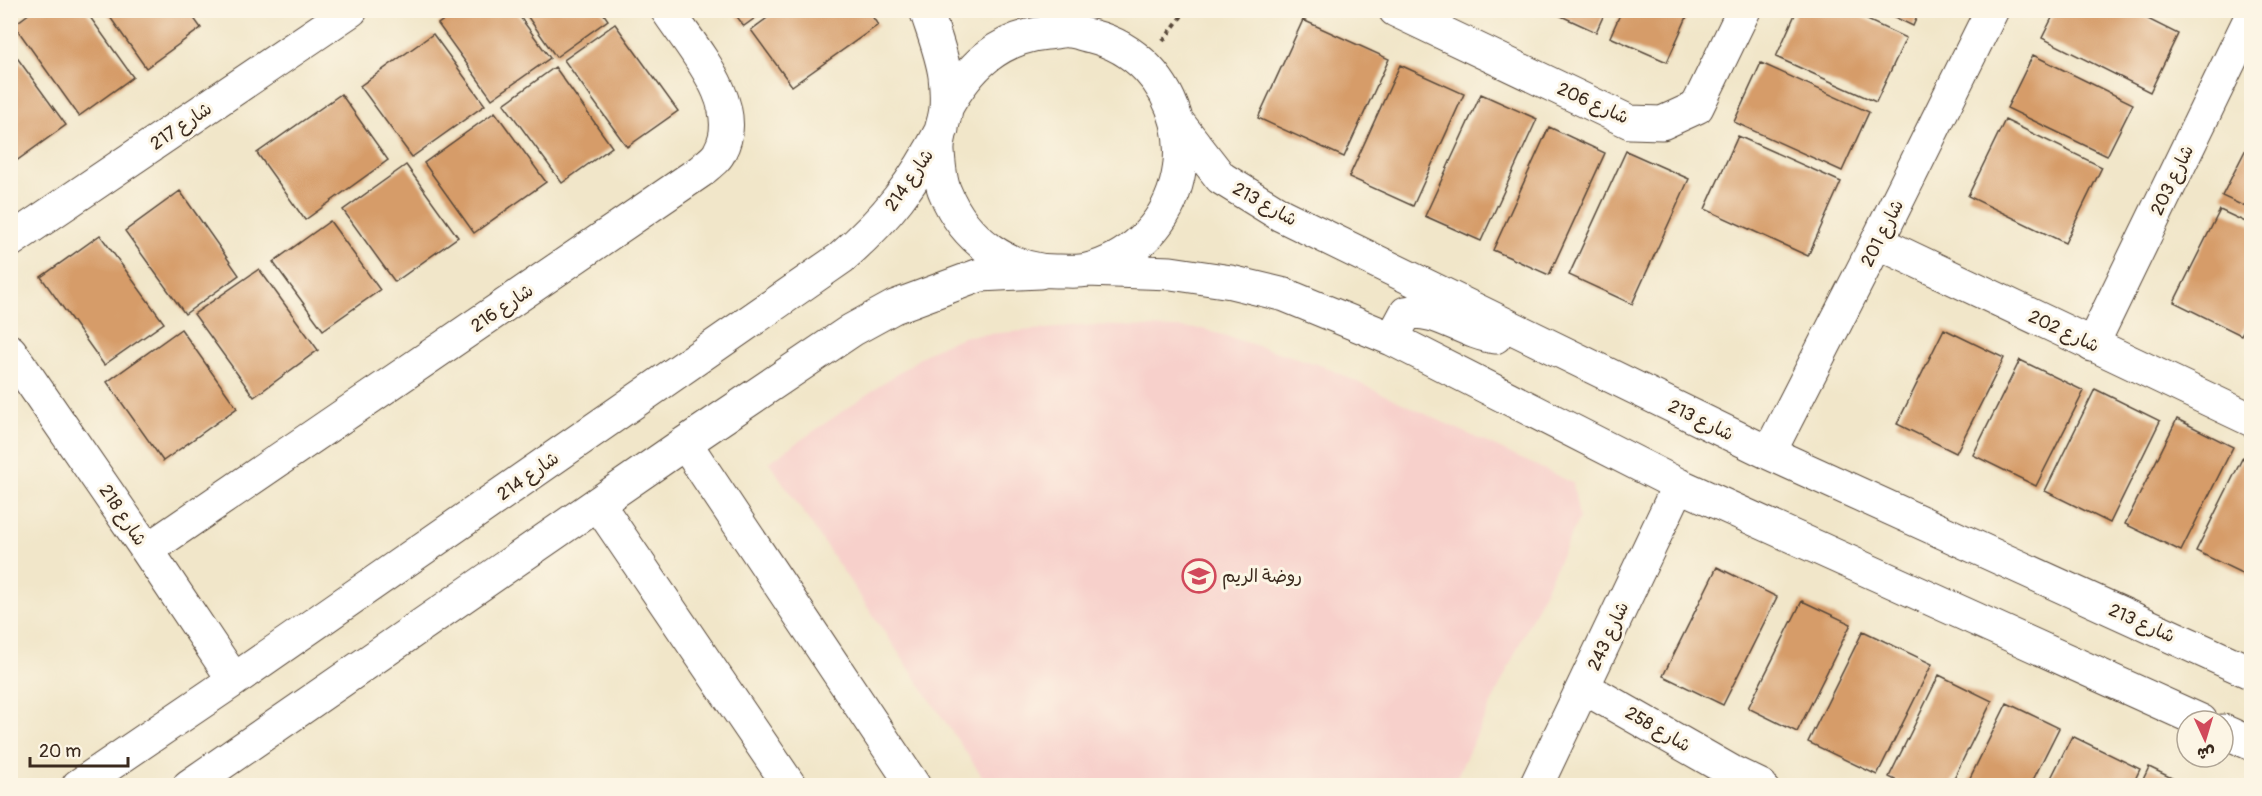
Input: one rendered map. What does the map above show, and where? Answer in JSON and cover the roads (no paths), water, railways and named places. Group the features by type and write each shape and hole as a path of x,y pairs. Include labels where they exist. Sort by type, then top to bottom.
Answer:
{"street":[{"name":"شارع 217","path":"10,241 351,10"},
{"name":"شارع 216","path":"147,550 691,178 720,154 727,134 727,111 716,84 667,10"},
{"path":"926,10 945,74 944,119 938,150 944,191 967,231 1000,258 1040,272"},
{"path":"1058,10 1145,65 1170,99 1179,124 1181,166 1169,207 1157,226 1126,254 1087,270"},
{"name":"شارع 206","path":"1395,10 1630,122 1662,123 1697,107 1744,10"},
{"name":"شارع 201","path":"1769,453 1992,10"},
{"name":"شارع 214","path":"78,786 841,258 872,231 902,195 923,165 959,85 988,54 1026,36 1069,31 1110,41"},
{"name":"شارع 203","path":"2092,345 2248,31"},
{"name":"شارع 213","path":"1179,124 1221,178 1250,198 1281,215 1769,453 2252,673"},
{"name":"شارع 202","path":"1877,242 2252,420"},
{"path":"189,786 852,330 894,307 980,275 1087,270 1171,273 1231,282 1285,295 1392,339 1679,485 2175,709"},
{"path":"1392,339 1406,313 1419,311 1490,336 1538,339"},
{"name":"شارع 218","path":"10,351 234,680"},
{"path":"685,443 914,786"},
{"name":"شارع 243","path":"1536,786 1679,485"},
{"path":"598,504 790,786"},
{"name":"شارع 258","path":"1583,687 1732,779 1761,786"},
{"path":"2235,736 2252,744"}],"place":[{"name":"روضة الريم","path":"1199,576"}]}
